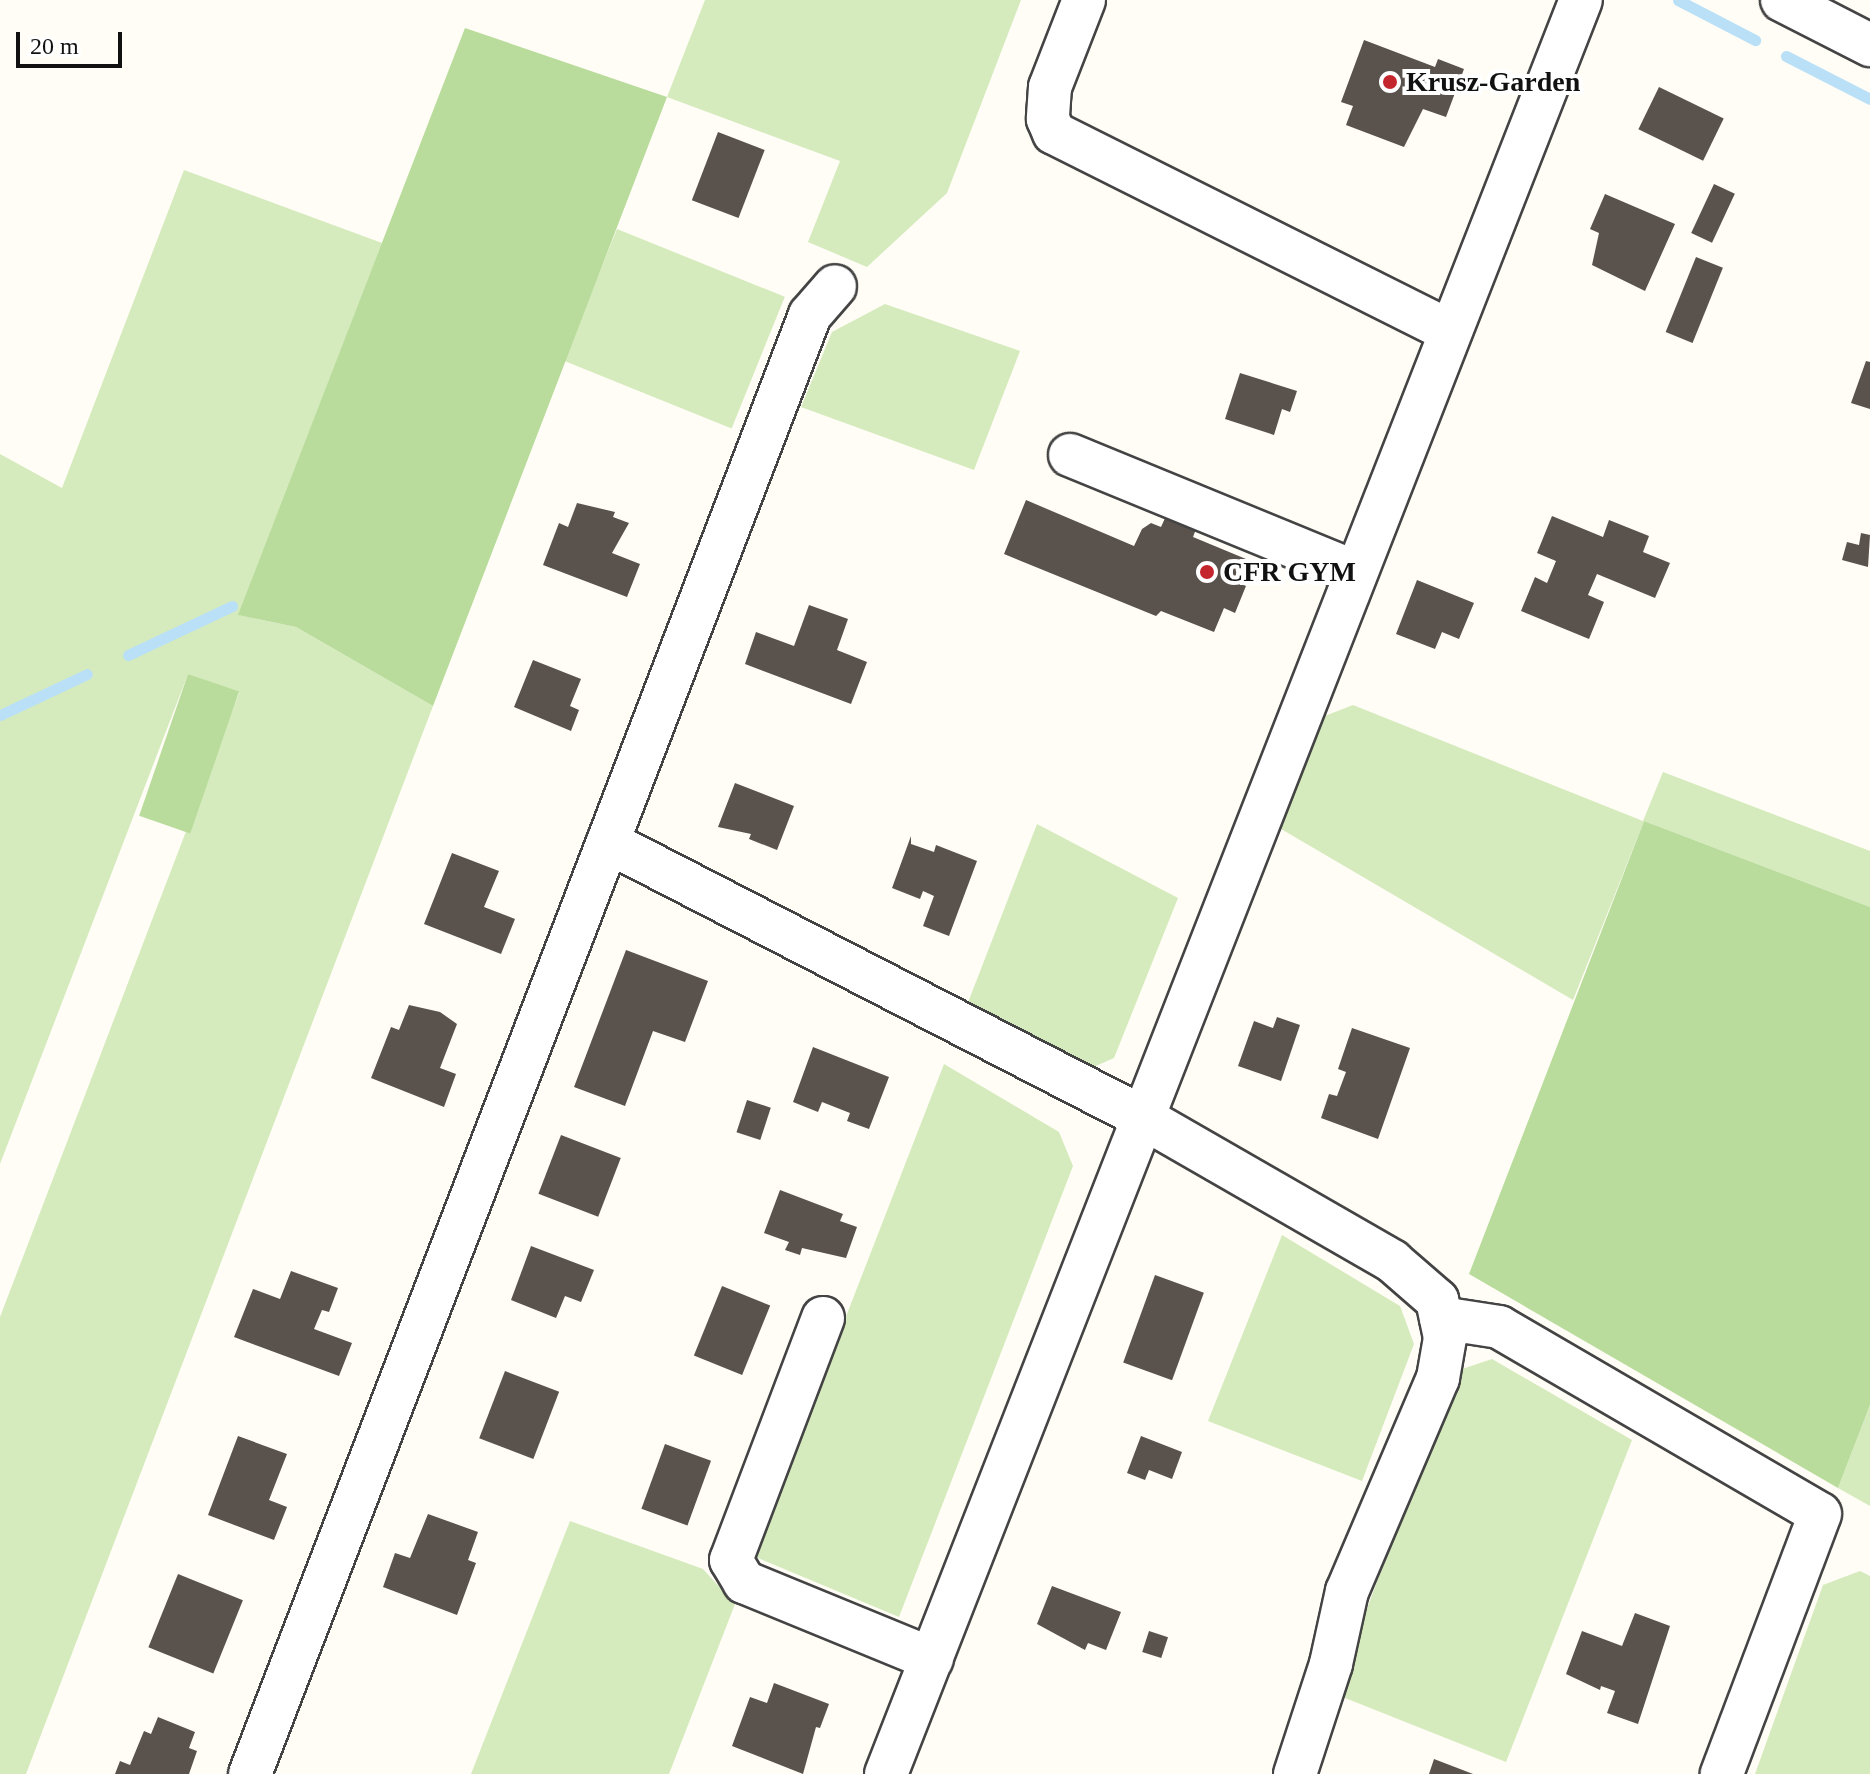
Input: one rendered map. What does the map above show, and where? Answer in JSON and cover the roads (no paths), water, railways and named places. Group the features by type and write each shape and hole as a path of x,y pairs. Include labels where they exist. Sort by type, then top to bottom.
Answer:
{"street":[{"path":"1084,0 1050,87 1048,119 1054,133 1450,331"},
{"path":"1782,0 1870,45"},
{"path":"886,1774 1140,1116 1450,331 1566,5"},
{"path":"250,1774 810,315 835,286"},
{"path":"1070,455 1355,572"},
{"path":"608,842 1140,1116 1392,1261 1437,1300 1445,1338 1438,1378 1347,1591 1331,1664 1295,1774"},
{"path":"823,1318 731,1560 744,1582 932,1659"},
{"path":"1441,1318 1499,1327 1820,1514 1722,1774"}],"waterway":[{"path":"1678,0 1755,40"},
{"path":"1786,56 1870,99"},
{"path":"128,655 232,606"},
{"path":"0,715 87,674"}],"place":[{"name":"Krusz-Garden","path":"1390,82"},
{"name":"CFR GYM","path":"1207,572"}]}
